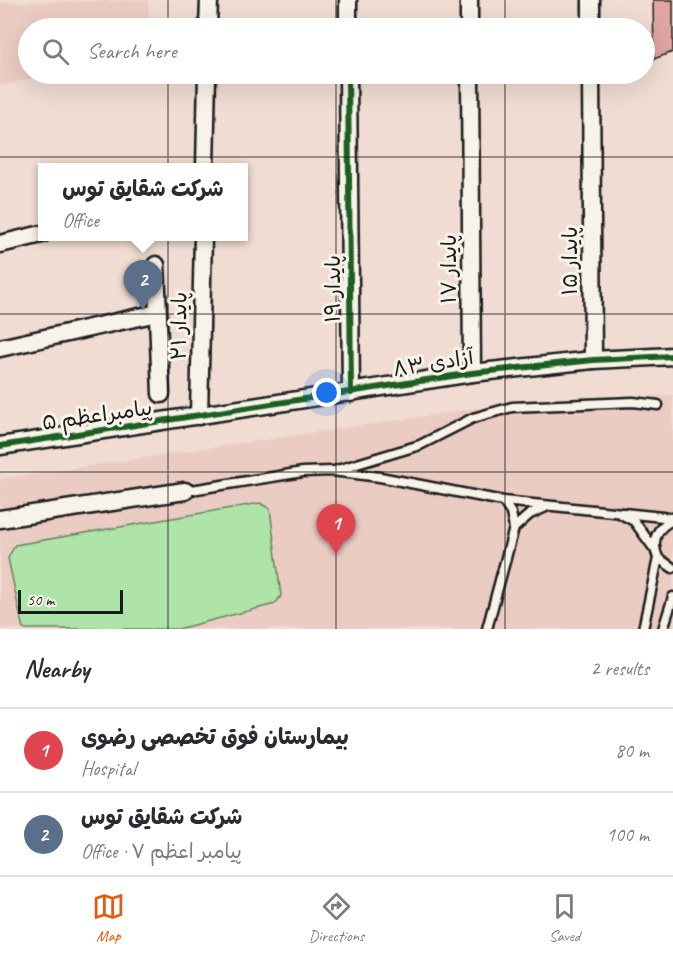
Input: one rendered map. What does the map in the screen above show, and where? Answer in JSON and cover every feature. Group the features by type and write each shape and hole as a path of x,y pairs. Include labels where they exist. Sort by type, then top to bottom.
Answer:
{"street":[{"path":"208,18 209,0"},
{"path":"348,0 348,18"},
{"path":"469,0 469,18"},
{"path":"591,0 591,18"},
{"path":"205,163 207,84"},
{"name":"پایدار ۱۹","path":"348,84 351,393"},
{"name":"پایدار ۱۷","path":"470,84 472,373"},
{"name":"پایدار ۱۵","path":"591,84 593,360"},
{"path":"0,244 38,235"},
{"name":"پایدار ۲۱","path":"199,416 203,241"},
{"path":"156,265 161,394"},
{"path":"0,348 157,313"},
{"name":"آزادی ۸۳","path":"199,416 472,373 593,360 673,356"},
{"name":"پیامبراعظم ۵","path":"0,446 199,416"},
{"path":"0,519 185,491"}],"lane":[{"path":"332,471 420,445 473,418 512,407 633,402 658,405"},
{"path":"185,491 303,472 332,471 380,477 503,501 673,519"},
{"path":"487,629 514,528 511,513 503,501"},
{"path":"514,528 530,514 550,505"},
{"path":"618,512 634,521 646,535 657,554 673,568"},
{"path":"643,629 657,554 655,536 659,529 673,519"},
{"path":"663,629 673,597"}],"shaded area":[{"path":"148,0 149,18 18,18 18,82 0,86 0,3"},
{"path":"673,395 673,629 0,629 0,479 506,404"}],"green space":[{"path":"260,503 270,509 281,596 275,604 178,629 23,629 8,558 15,545"}],"building":[{"path":"653,0 673,0 673,52 655,59 655,18"}],"cycle path":[{"path":"348,84 351,393"},
{"path":"0,446 472,373 593,360 673,356"}],"place":[{"name":"شرکت شقایق توس","path":"143,310"},
{"name":"بیمارستان فوق تخصصی رضوی","path":"336,554"}]}
